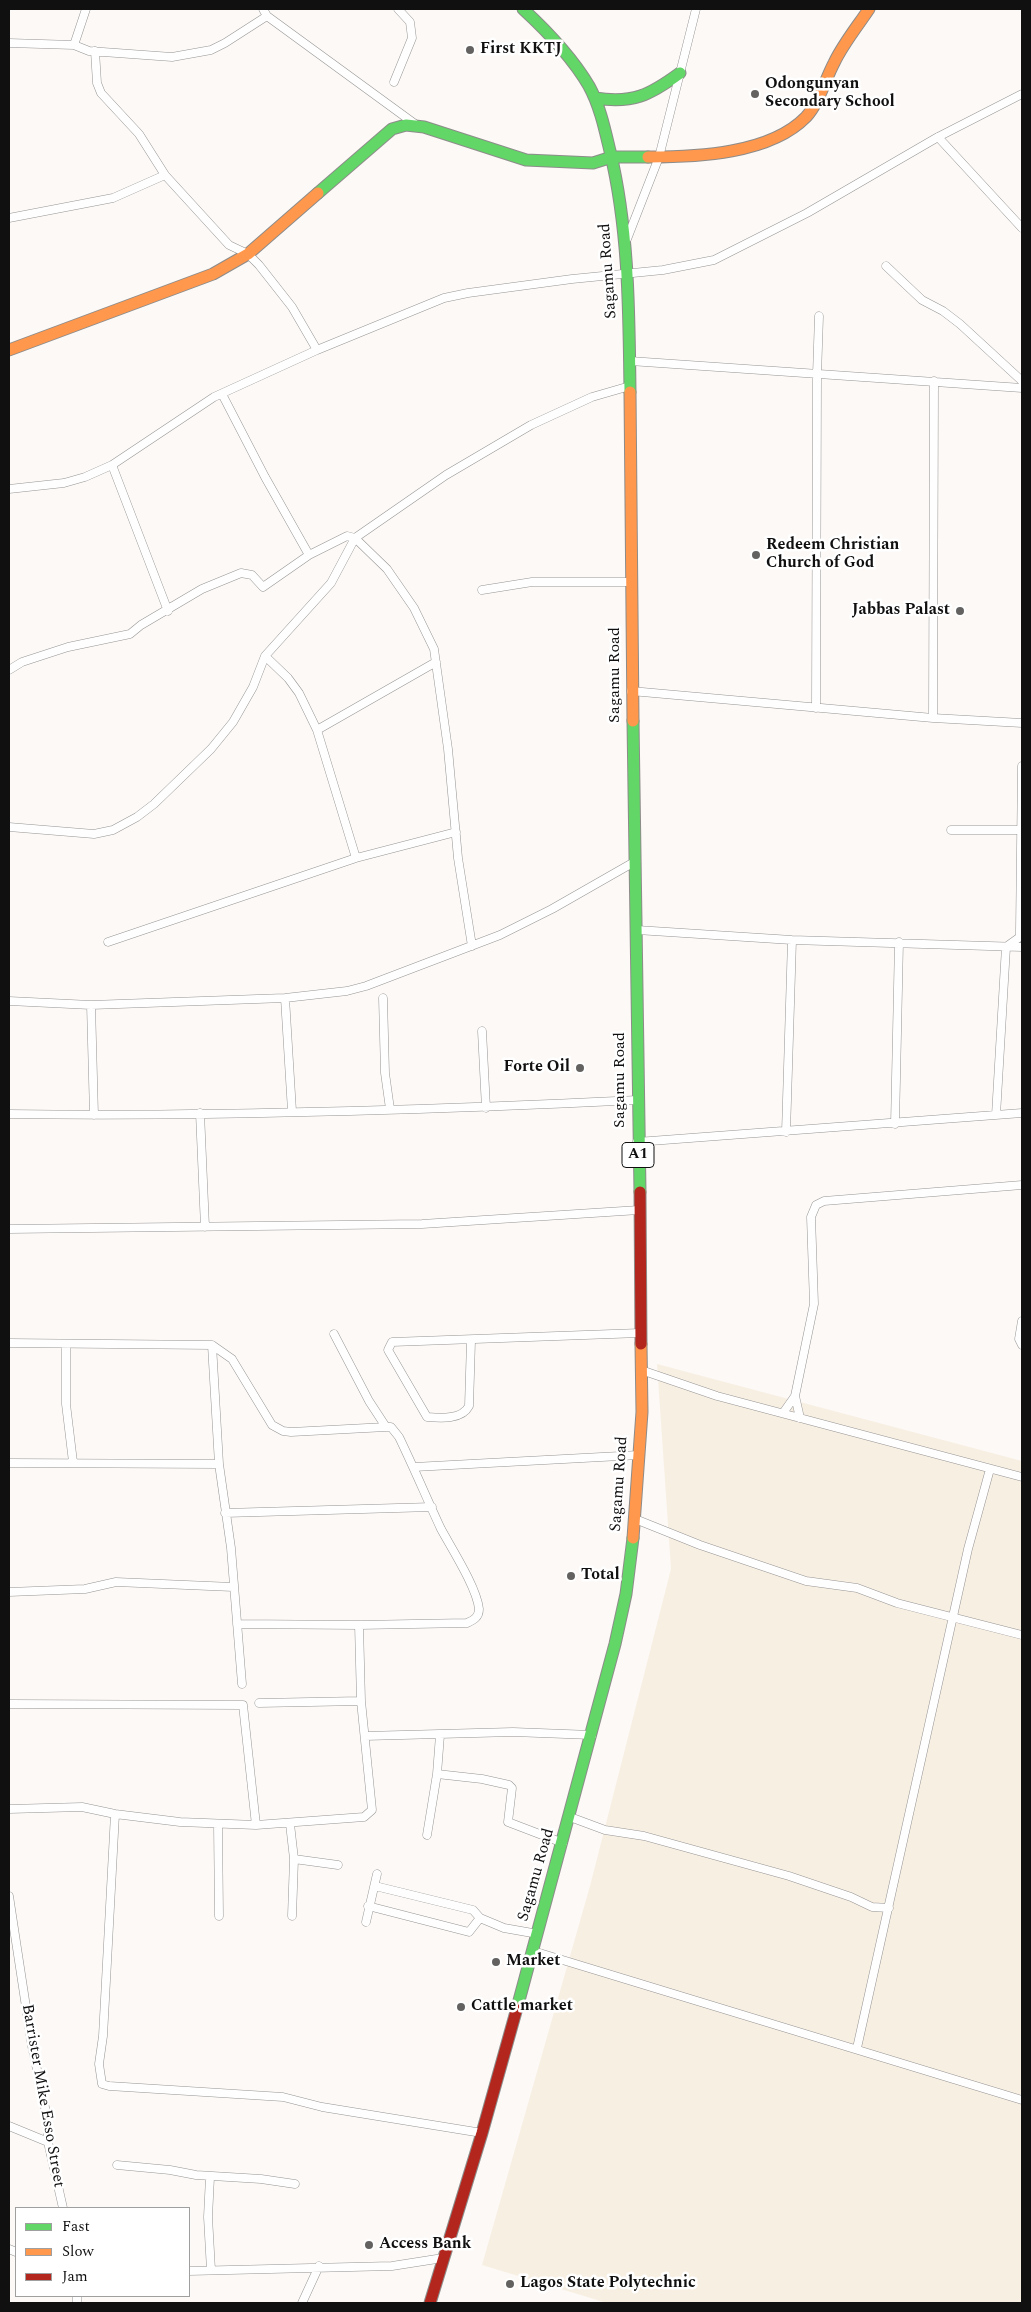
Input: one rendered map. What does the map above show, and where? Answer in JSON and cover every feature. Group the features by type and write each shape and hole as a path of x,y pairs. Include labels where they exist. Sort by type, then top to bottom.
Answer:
{"main road":[{"name":"Sagamu Road","path":"430,2303 482,2134 538,1934 592,1735 626,1594 635,1519 642,1412 637,1142 636,861 631,691 633,606 631,582 632,466 628,273 618,185 595,98 582,75 539,23 523,9"},
{"path":"9,350 212,274 248,254 392,129 402,125 415,124 526,160 593,163 612,158 659,157 719,152 757,146 778,138 794,128 807,116 834,62 869,9"},
{"path":"595,98 617,102 636,100 649,94 680,73"}],"street":[{"path":"74,45 86,9"},
{"path":"263,9 267,16 415,124"},
{"path":"394,82 412,38 410,22 398,9"},
{"path":"625,244 659,157 696,9"},
{"path":"9,43 74,45 95,51 172,57 211,50 226,43 267,16"},
{"path":"95,51 98,88 139,134 166,175 229,245 248,254 292,308 317,350"},
{"path":"9,489 64,483 85,477 112,464 222,394 317,350 444,298 484,290 663,270 714,260 807,214 938,137 1022,94"},
{"path":"938,137 1022,228"},
{"path":"9,218 113,198 166,175"},
{"path":"886,266 922,300 943,311 960,324 1022,381"},
{"path":"816,708 817,375 819,316"},
{"path":"630,361 730,366 817,375 1022,388"},
{"path":"933,718 934,381"},
{"path":"9,828 94,834 113,830 137,817 154,804 211,749 233,722 253,687 265,656 330,583 355,538 446,475 531,425 592,397 630,386"},
{"path":"222,394 265,478 309,555"},
{"path":"112,464 168,611"},
{"path":"9,670 22,662 68,647 130,634 141,625 168,611 202,589 241,574 252,575 263,586 309,555 339,539 347,536 355,538 386,569 414,608 434,649 448,749 458,858 472,946"},
{"path":"482,590 532,582 631,582"},
{"path":"265,656 288,678 299,693 317,730 356,858"},
{"path":"317,730 436,662"},
{"path":"631,691 933,718 1022,723"},
{"path":"1006,947 1020,937 1022,766"},
{"path":"951,830 1020,830"},
{"path":"108,942 356,858 456,832"},
{"path":"9,1000 91,1004 286,998 347,991 366,986 500,935 552,909 636,861"},
{"path":"637,930 792,940 1022,947"},
{"path":"786,1132 792,940"},
{"path":"894,1124 898,942"},
{"path":"996,1115 1006,947"},
{"path":"286,998 292,1111"},
{"path":"383,998 385,1073 390,1110"},
{"path":"91,1004 94,1115"},
{"path":"482,1031 486,1108"},
{"path":"9,1114 94,1115 486,1108 638,1100"},
{"path":"200,1113 205,1226"},
{"path":"637,1142 1022,1113"},
{"path":"800,1418 795,1396 814,1304 811,1217 816,1205 824,1201 1022,1185"},
{"path":"9,1229 422,1224 639,1210"},
{"path":"1022,1321 1019,1339 1022,1345"},
{"path":"471,1341 469,1406 466,1412 459,1416 427,1417 400,1375 388,1350 388,1346 392,1342 471,1341 640,1333"},
{"path":"334,1334 369,1401 386,1427"},
{"path":"9,1343 212,1345 232,1359 272,1425 278,1429 291,1432 390,1426 396,1431 470,1585 479,1611 474,1620 467,1623 359,1625 237,1624"},
{"path":"66,1345 66,1404 73,1462"},
{"path":"212,1345 219,1464 231,1548 242,1684"},
{"path":"641,1370 717,1396 1022,1477"},
{"path":"782,1413 795,1396"},
{"path":"414,1467 639,1455"},
{"path":"9,1463 219,1464"},
{"path":"857,2048 968,1549 990,1469"},
{"path":"225,1513 432,1507"},
{"path":"635,1519 700,1545 806,1581 857,1588 897,1603 1022,1635"},
{"path":"9,1592 85,1589 116,1582 233,1587"},
{"path":"9,1809 82,1807 115,1814 218,1824 256,1825 290,1824 364,1817 372,1810 361,1701 359,1625"},
{"path":"259,1703 361,1701"},
{"path":"9,1704 243,1705 256,1825"},
{"path":"365,1736 514,1732 592,1735"},
{"path":"427,1835 437,1774 440,1735"},
{"path":"437,1774 482,1779 509,1785 512,1788 508,1822 563,1843"},
{"path":"115,1814 103,2036 99,2064 102,2084 283,2097 305,2104 342,2111 482,2134"},
{"path":"570,1817 605,1830 644,1836 789,1876 852,1897 872,1907 889,1908"},
{"path":"218,1824 219,1916"},
{"path":"290,1824 294,1859 292,1916"},
{"path":"294,1859 338,1865"},
{"path":"366,1922 368,1906 377,1874"},
{"path":"375,1886 473,1910 480,1918 504,1928 538,1934"},
{"name":"Barrister Mike Esso Street","path":"9,1899 32,2046 48,2116 48,2142 63,2207"},
{"path":"368,1906 469,1932 480,1918"},
{"path":"533,1951 857,2048 1022,2100"},
{"path":"9,2126 48,2142"},
{"path":"117,2165 170,2170 210,2177 261,2178 295,2184"},
{"path":"210,2177 208,2217 211,2270"},
{"path":"190,2272 211,2270 293,2270 319,2266 392,2266 443,2258"},
{"path":"302,2303 319,2266"}],"shaded area":[{"path":"657,1364 1022,1461 1022,2303 607,2303 482,2265 590,1886 671,1569"}],"traffic: fast":[{"path":"523,9 575,65 589,86 602,118 621,211 627,271 630,392"},
{"path":"595,98 608,100 631,99 650,92 680,73"},
{"path":"318,193 392,129 406,125 424,127 526,160 593,163 612,157 648,157"},
{"path":"633,721 640,1192"},
{"path":"517,2008 615,1644 626,1594 633,1538"}],"traffic: slow":[{"path":"648,157 688,156 732,151 773,139 791,129 811,111 838,56 869,9"},
{"path":"9,350 213,274 248,254 318,193"},
{"path":"630,392 633,721"},
{"path":"633,1538 642,1412 641,1344"}],"traffic: jam":[{"path":"640,1192 641,1344"},
{"path":"430,2303 482,2133 517,2008"}],"place":[{"name":"First KKTJ","path":"470,50"},
{"name":"Odongunyan Secondary School","path":"755,94"},
{"name":"Redeem Christian Church of God","path":"756,555"},
{"name":"Jabbas Palast","path":"960,611"},
{"name":"Forte Oil","path":"580,1068"},
{"name":"Total","path":"571,1576"},
{"name":"Market","path":"496,1962"},
{"name":"Cattle market","path":"461,2007"},
{"name":"Access Bank","path":"369,2245"},
{"name":"Lagos State Polytechnic","path":"510,2284"}]}
